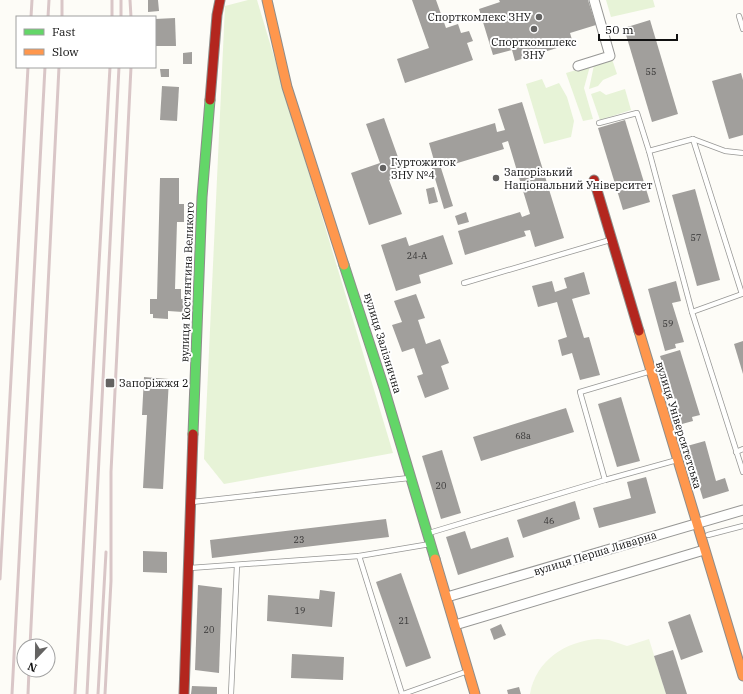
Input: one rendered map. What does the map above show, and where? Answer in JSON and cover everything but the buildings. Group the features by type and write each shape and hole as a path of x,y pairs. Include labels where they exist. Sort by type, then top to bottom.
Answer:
{"street":[{"name":"вулиця Костянтина Великого","path":"184,694 202,197 217,15 220,0"},
{"name":"вулиця Залізнична","path":"267,0 287,87 328,209 412,478 475,694"},
{"path":"578,66 610,56 594,0"},
{"name":"вулиця Університетська","path":"594,180 696,524 743,676"},
{"name":"вулиця Перша Ливарна","path":"447,598 743,510"},
{"path":"455,625 704,550"}],"lane":[{"path":"739,16 743,29"},
{"path":"599,123 637,114 649,151 692,312 743,472"},
{"path":"649,151 693,139 725,151 743,153"},
{"path":"692,312 742,294 693,139"},
{"path":"464,283 612,240"},
{"path":"606,480 580,392 651,371"},
{"path":"736,452 743,450"},
{"path":"428,533 677,460"},
{"path":"192,502 412,478"},
{"path":"708,535 743,526"},
{"path":"189,568 359,556 431,544"},
{"path":"359,556 402,694 468,671"},
{"path":"231,694 237,565"}],"green space":[{"path":"248,0 257,0 393,453 224,484 204,459 225,6"},
{"path":"606,0 653,0 655,7 611,17"},
{"path":"612,59 617,74 603,80 598,86 589,89 594,65"},
{"path":"590,66 584,88 593,119 583,121 566,73"},
{"path":"542,79 546,88 559,83 567,97 574,121 571,137 544,144 526,84"},
{"path":"625,89 631,110 600,120 591,94 600,91 606,95"},
{"path":"598,639 609,640 627,646 649,639 666,694 530,694 533,682 539,671 554,654 575,644"}],"railway":[{"path":"31,16 32,0"},
{"path":"48,16 49,0"},
{"path":"62,0 62,16"},
{"path":"112,0 112,16"},
{"path":"121,0 121,16"},
{"path":"130,0 131,16"},
{"path":"0,579 28,68"},
{"path":"12,694 45,68"},
{"path":"30,638 59,68"},
{"path":"75,694 110,68"},
{"path":"87,694 119,68"},
{"path":"105,694 111,581 111,472 131,68"},
{"path":"98,694 106,552"},
{"path":"28,694 29,678"}],"traffic: fast":[{"path":"193,434 202,197 210,100"},
{"path":"344,265 384,388 435,559"}],"traffic: slow":[{"path":"267,0 287,87 344,265"},
{"path":"639,331 743,676"},
{"path":"435,559 475,694"}],"traffic: jam":[{"path":"210,100 217,15 220,0"},
{"path":"594,180 639,331"},
{"path":"184,694 193,434"}],"place":[{"name":"Спорткомлекс ЗНУ","path":"539,17"},
{"name":"Спорткомплекс ЗНУ","path":"534,29"},
{"name":"Гуртожиток ЗНУ №4","path":"383,168"},
{"name":"Запорізький Національний Університет","path":"496,178"},
{"name":"Запоріжжя 2","path":"110,383"}]}
